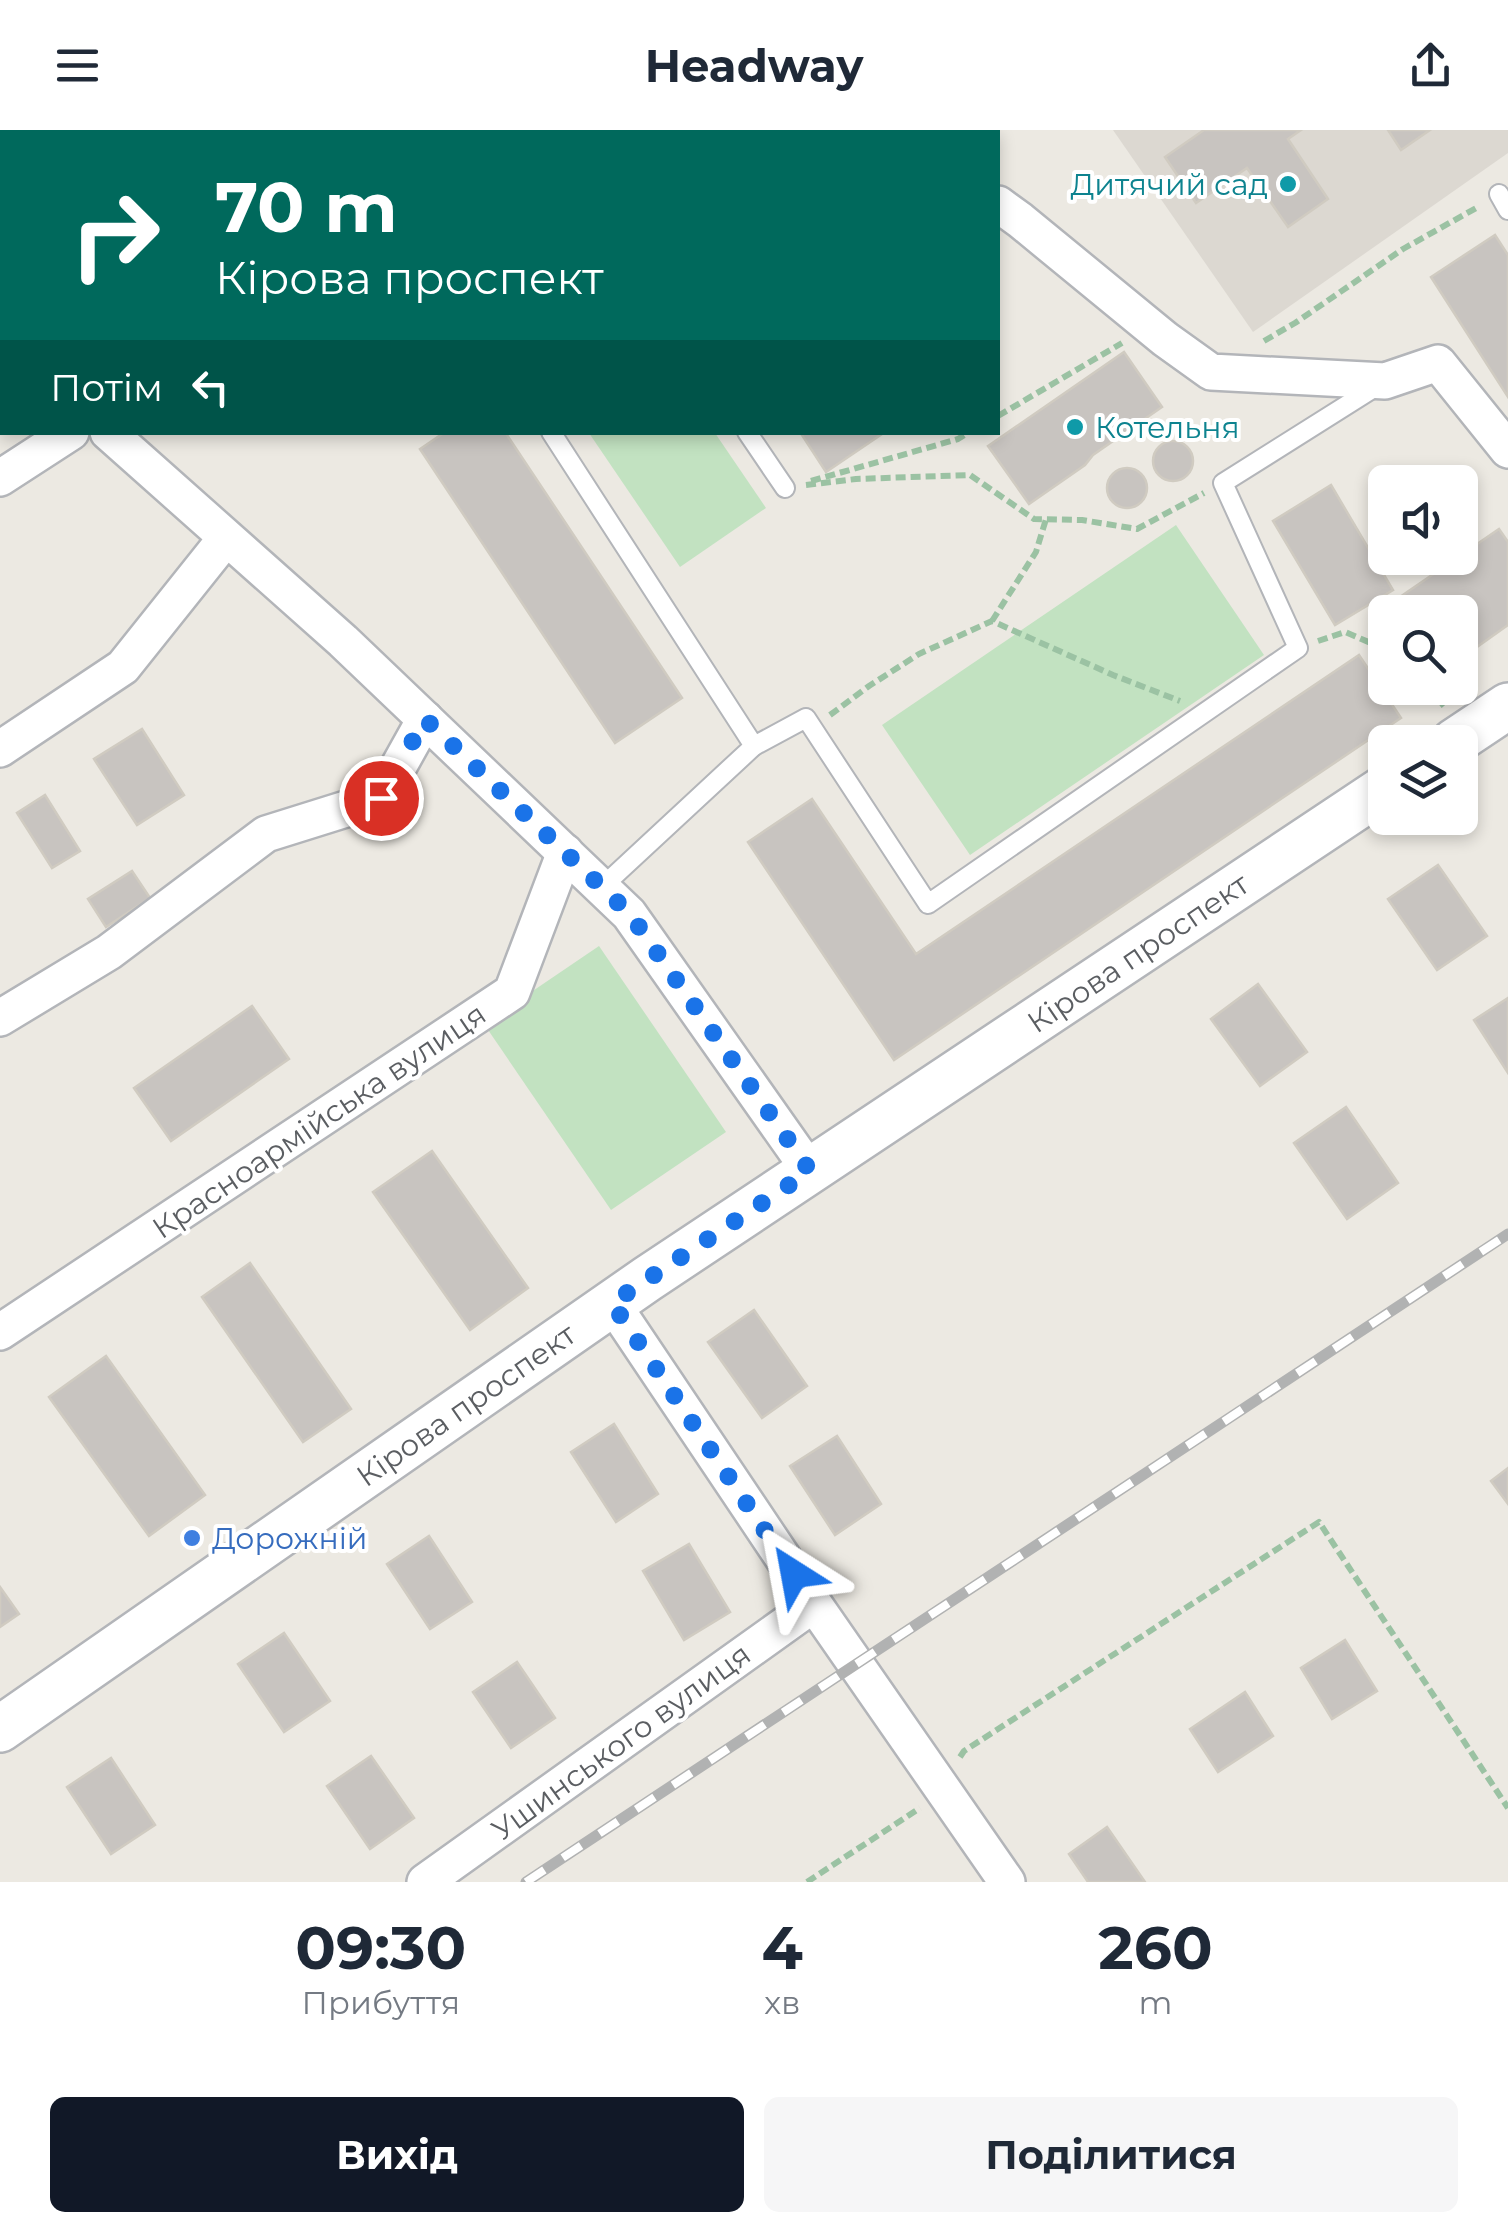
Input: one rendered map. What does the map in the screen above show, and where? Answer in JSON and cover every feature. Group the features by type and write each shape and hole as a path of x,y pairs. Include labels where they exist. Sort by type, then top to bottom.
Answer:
{"street":[{"path":"1000,205 1211,372 1385,380 1438,363 1508,450"},
{"path":"0,478 65,435"},
{"path":"111,435 343,641 630,914 810,1171"},
{"path":"0,749 123,667 226,538"},
{"path":"0,1018 109,952 266,834 381,798 425,719"},
{"path":"1464,725 1504,719"},
{"name":"Кірова проспект","path":"0,1729 612,1303 1368,799"},
{"name":"Красноармійська вулиця","path":"0,1332 512,992 564,852"},
{"path":"612,1303 1007,1882"},
{"name":"Ушинського вулиця","path":"426,1882 814,1604"}],"lane":[{"path":"602,887 754,746 806,718 928,904 1298,648 1223,483 1385,380"},
{"path":"553,435 754,746"},
{"path":"749,435 785,488"}],"path":[{"path":"1261,342 1403,249 1504,202"},
{"path":"1000,415 1121,344 1166,339"},
{"path":"785,488 964,435"},
{"path":"785,488 856,479 970,475 1034,519 1082,520 1137,529 1223,483"},
{"path":"812,728 919,654 992,621 1036,552 1046,519"},
{"path":"992,621 1113,675 1207,710"},
{"path":"1298,648 1345,632 1368,642"},
{"path":"806,1882 944,1793 964,1751 1319,1522 1508,1808"}],"shaded area":[{"path":"1113,130 1508,130 1508,153 1253,332"}],"green space":[{"path":"590,435 716,435 766,508 680,567"},
{"path":"1176,525 1264,655 970,855 882,725"},
{"path":"599,946 726,1132 611,1210 484,1024"}],"building":[{"name":"Дитячий сад","path":"1204,130 1301,130 1288,139 1328,199 1288,227 1247,168 1196,203 1165,157"},
{"path":"1388,130 1430,130 1401,150"},
{"path":"1495,235 1508,255 1508,397 1431,277"},
{"name":"Котельня","path":"1124,352 1162,407 1029,504 988,446"},
{"path":"441,435 507,435 682,698 615,743 420,449"},
{"path":"802,435 881,435 826,472"},
{"path":"1173,441 1187,447 1193,461 1187,475 1173,481 1159,475 1153,461 1159,447"},
{"path":"1127,468 1141,474 1147,488 1141,502 1127,508 1113,502 1107,488 1113,474"},
{"path":"1331,485 1368,548 1368,575 1384,575 1393,590 1385,595 1368,595 1368,605 1335,625 1273,521"},
{"path":"1499,529 1508,542 1508,625 1478,646 1478,595 1403,595 1432,575 1478,575 1478,543"},
{"path":"1359,655 1368,668 1368,705 1392,705 1401,718 1391,725 1368,725 1368,740 894,1060 748,842 812,799 916,954"},
{"path":"142,729 184,795 137,825 94,759"},
{"path":"45,795 80,851 52,868 17,813"},
{"path":"1438,865 1487,936 1437,970 1388,899"},
{"path":"132,871 150,898 106,927 88,899"},
{"path":"1258,984 1307,1052 1260,1086 1211,1019"},
{"path":"1508,998 1508,1073 1474,1020"},
{"path":"252,1006 289,1059 171,1141 134,1088"},
{"path":"1346,1107 1398,1183 1347,1219 1294,1143"},
{"path":"432,1151 528,1288 470,1330 373,1192"},
{"path":"250,1263 351,1409 303,1442 202,1297"},
{"path":"754,1310 807,1386 762,1418 708,1342"},
{"path":"106,1356 205,1495 149,1536 49,1397"},
{"path":"614,1424 658,1494 616,1522 571,1452"},
{"path":"837,1436 881,1504 835,1535 790,1466"},
{"path":"1508,1468 1508,1504 1491,1481"},
{"path":"429,1536 472,1602 430,1629 387,1564"},
{"path":"689,1544 730,1612 684,1640 643,1571"},
{"path":"0,1587 19,1614 0,1627"},
{"path":"284,1633 330,1701 284,1732 238,1664"},
{"path":"1345,1640 1377,1691 1332,1719 1301,1668"},
{"path":"517,1662 555,1718 511,1748 473,1692"},
{"path":"1245,1692 1273,1736 1218,1772 1190,1729"},
{"path":"371,1756 414,1818 370,1849 327,1786"},
{"path":"111,1758 155,1825 111,1854 67,1787"},
{"path":"1107,1827 1145,1882 1088,1882 1069,1854"}],"railway":[{"path":"526,1882 1508,1234"}],"place":[{"name":"Дитячий сад","path":"1288,184"},
{"name":"Котельня","path":"1075,427"},
{"name":"Дорожній","path":"192,1538"}],"route":[{"path":"381,798 425,719 630,914 810,1171 612,1303 794,1574"}]}
